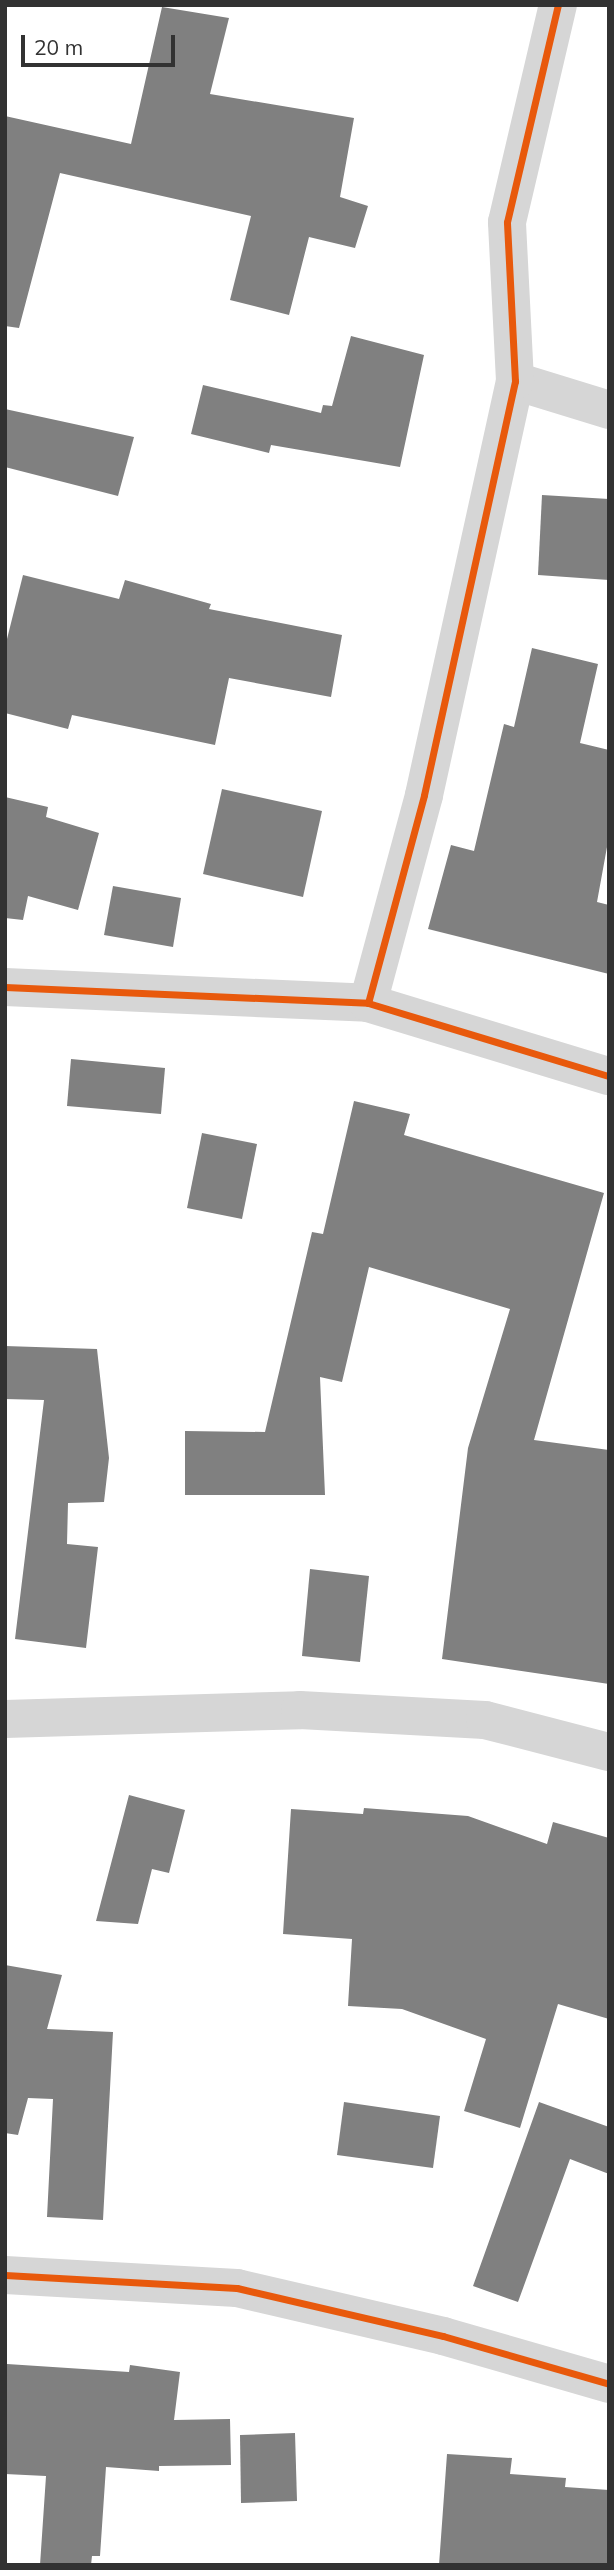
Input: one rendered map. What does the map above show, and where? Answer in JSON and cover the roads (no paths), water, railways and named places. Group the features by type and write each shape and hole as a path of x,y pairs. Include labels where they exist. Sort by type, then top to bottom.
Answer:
{"street":[{"path":"368,1003 424,795 515,381 507,222 558,5"},
{"path":"515,381 609,410"},
{"path":"5,987 368,1003 609,1076"},
{"path":"5,1719 300,1710 485,1720 609,1752"},
{"path":"5,2275 237,2288 443,2336 609,2384"}]}
